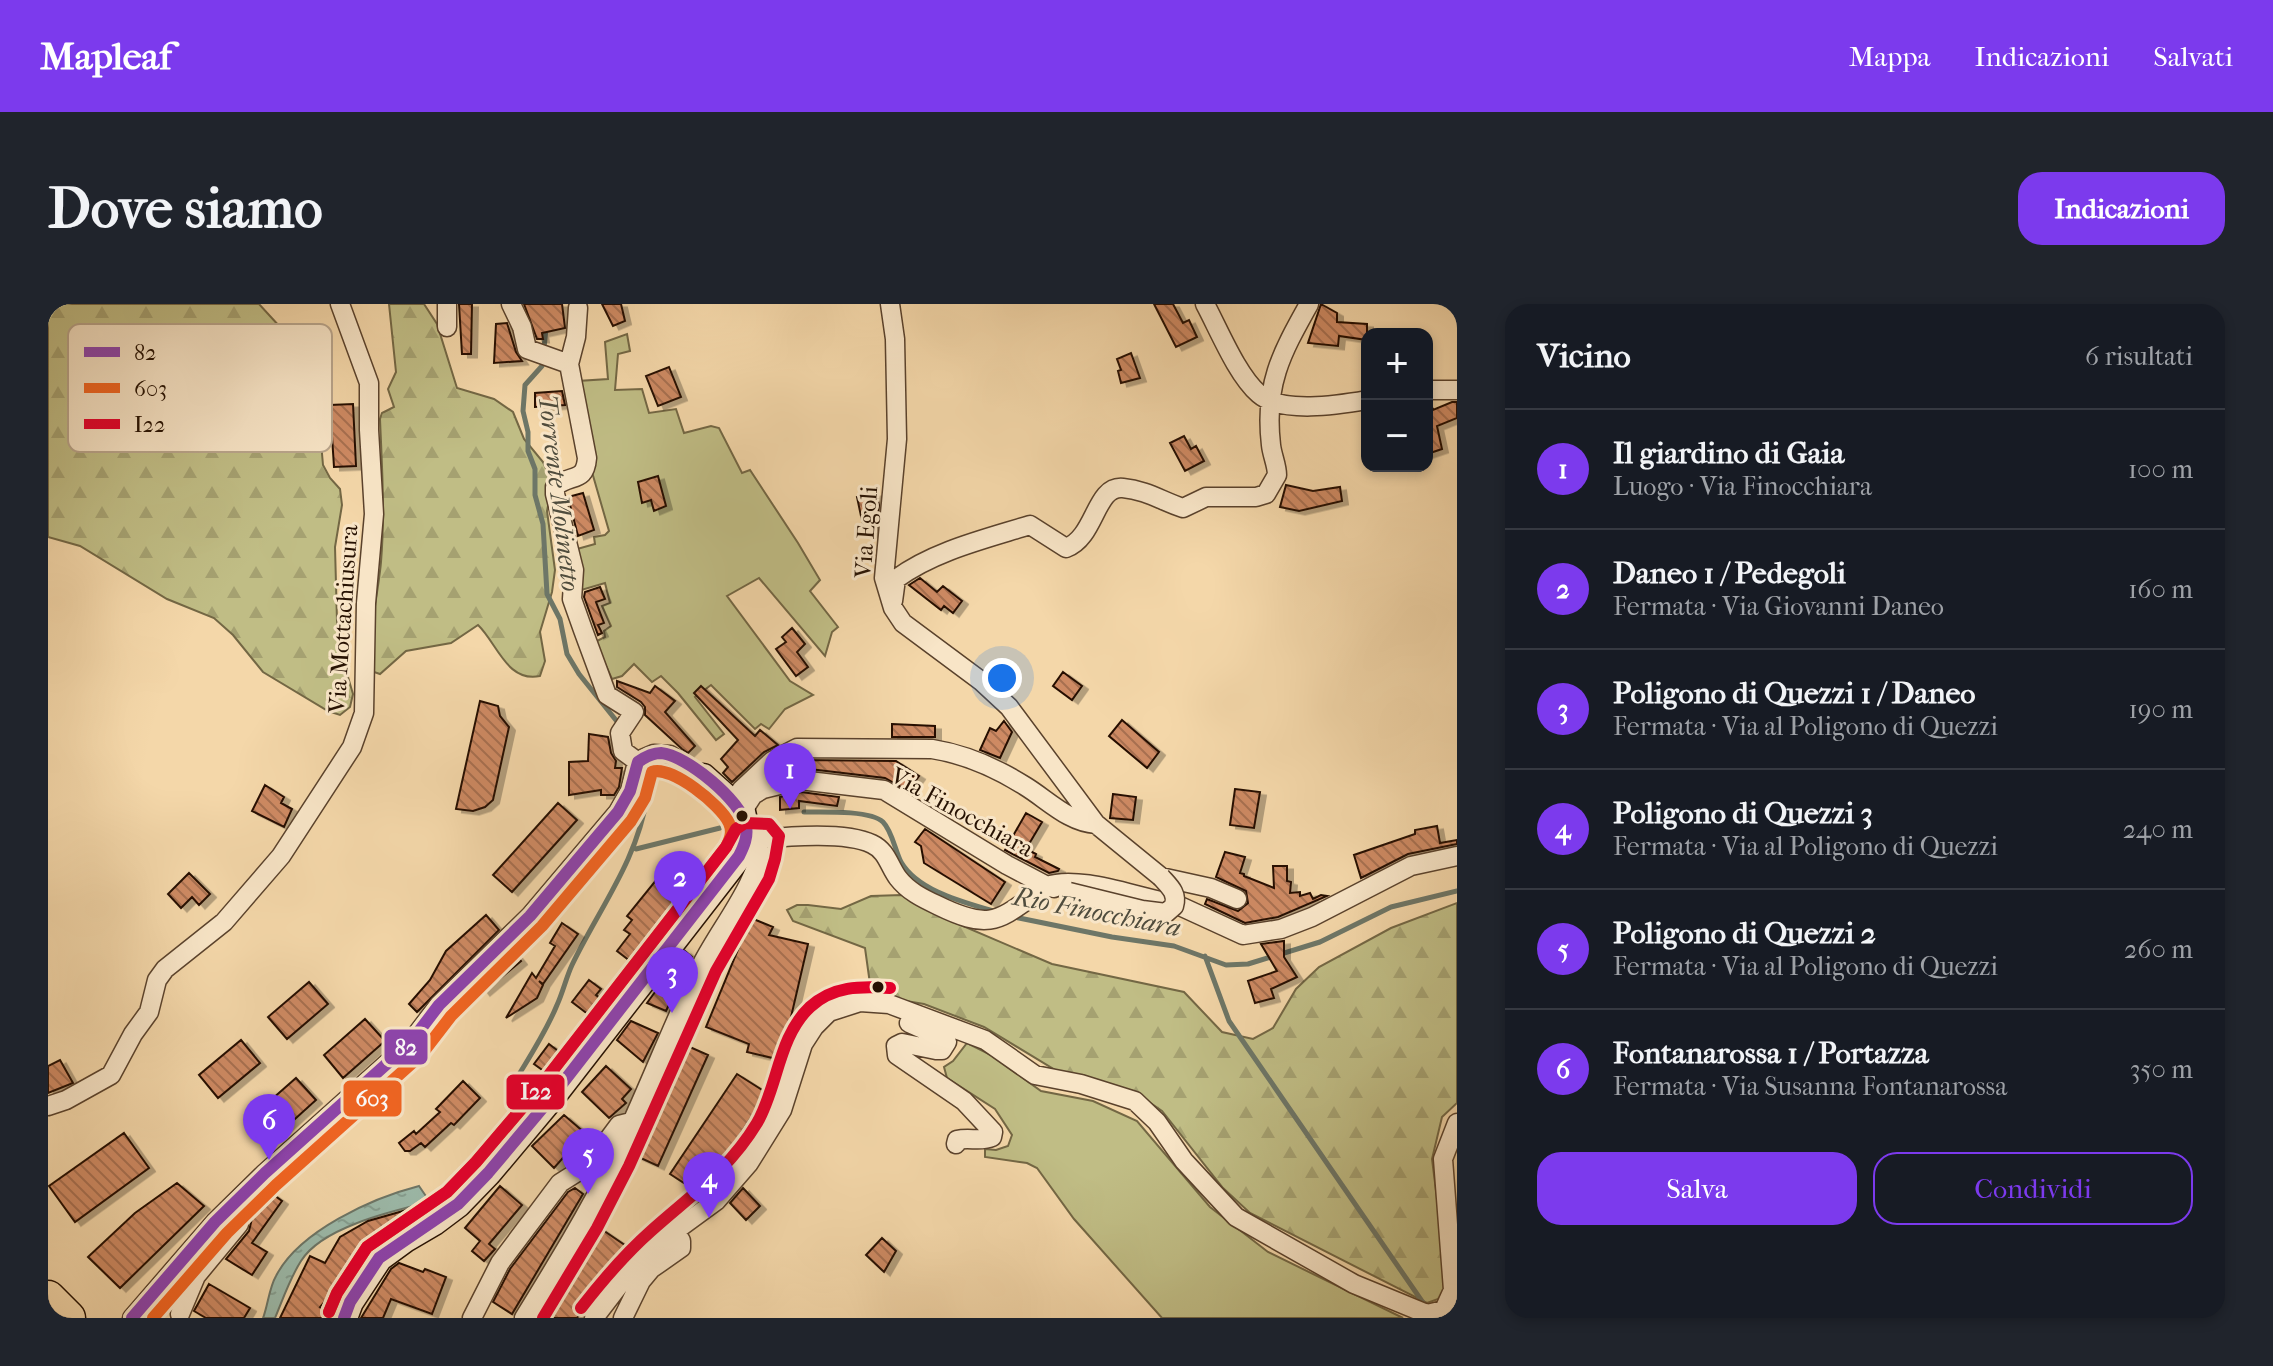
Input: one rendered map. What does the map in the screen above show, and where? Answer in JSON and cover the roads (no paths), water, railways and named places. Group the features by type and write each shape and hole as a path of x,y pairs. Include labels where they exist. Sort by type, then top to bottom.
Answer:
{"highway":[{"path":"48,1298 68,1318"}],"street":[{"name":"Via Mottachiusura","path":"48,1106 111,1075 149,1012 157,980 165,969 224,922 281,856 318,803 356,736 364,713 366,603 374,514 373,477 369,383 340,304"},
{"path":"447,304 447,327"},
{"path":"511,304 522,327 527,349 562,361"},
{"name":"Via Egoli","path":"890,304 895,339 897,439 884,578 893,608 903,623 981,681 1009,707 1096,824 1161,877"},
{"path":"1205,304 1247,381 1260,396 1308,406 1361,401"},
{"path":"893,608 896,579 909,569 978,540 1030,525 1066,548 1072,546 1082,539 1105,494 1118,487 1154,494 1183,508 1206,497 1256,497 1266,494 1277,475 1271,448 1269,400 1282,352 1309,304"},
{"path":"578,308 576,337 562,361 587,458 584,473 555,487 574,570 572,599 607,695 634,712 620,733 623,751 638,762"},
{"path":"1433,390 1457,390"},
{"name":"Via Egoli","path":"763,789 741,790 772,761 797,748 932,749 949,752 1010,778 1075,819 1096,824"},
{"path":"132,1318 227,1210 410,1043 439,1005 530,916 618,812 630,791 638,762 654,754 665,754 678,759 703,777 742,812 761,853 681,1007 616,1158 582,1222 524,1318"},
{"name":"Via Finocchiara","path":"763,789 800,780 884,790 1007,865 1042,890 1060,882 1080,884 1174,905 1243,935 1281,929 1312,917 1411,866 1457,856"},
{"path":"742,812 753,795 763,789"},
{"path":"344,1318 350,1302 379,1258 458,1204 534,1120 756,839 863,840 882,851 897,877 913,893 966,919 987,921 997,919 1042,890 1069,892 1166,913 1174,906 1175,897 1161,877"},
{"path":"1161,877 1211,888 1237,899"},
{"path":"594,1318 627,1275 675,1231 716,1201 749,1163 782,1110 803,1044 829,1012 844,1005 860,1002 889,1004 985,1040 1035,1075 1081,1084 1135,1101 1157,1122 1184,1161 1236,1217 1354,1284 1427,1314 1444,1310 1453,1290 1443,1159 1457,1123"},
{"path":"889,1004 891,1015 947,1042 942,1050 902,1043 896,1046 897,1055 964,1101 993,1132 988,1139 962,1139 957,1140 956,1144"},
{"path":"472,1318 500,1263 560,1183 590,1164 619,1125 631,1122"},
{"path":"180,1314 196,1276 239,1224 227,1210"},
{"path":"623,1318 641,1281 651,1269 681,1248 675,1231"}],"water":[{"path":"419,1186 430,1202 360,1222 311,1249 293,1274 275,1318 263,1318 276,1276 301,1245 359,1208"}],"waterway":[{"name":"Torrente Molinetto","path":"544,349 546,328"},
{"name":"Torrente Molinetto","path":"543,359 542,366 525,385 523,411 528,451 535,469 535,495 543,524 547,594 560,619 567,654 619,724"},
{"path":"515,1081 548,1025 572,965 626,863 647,797"},
{"name":"Rio Finocchiara","path":"804,812 845,812 877,818 889,830 901,862 918,881 942,894 993,911"},
{"name":"Rio Finocchiara","path":"636,849 720,828"},
{"name":"Rio Finocchiara","path":"1014,917 1174,946 1226,965 1248,964 1320,942 1391,907 1457,891"},
{"path":"1205,956 1229,1021 1426,1307"}],"place":[{"name":"Il giardino di Gaia","path":"790,809"},
{"name":"Daneo 1 / Pedegoli","path":"680,917"},
{"name":"Poligono di Quezzi 1 / Daneo","path":"672,1013"},
{"name":"Fontanarossa 1 / Portazza","path":"269,1160"},
{"name":"Poligono di Quezzi 2","path":"588,1194"},
{"name":"Poligono di Quezzi 3","path":"709,1218"}]}
